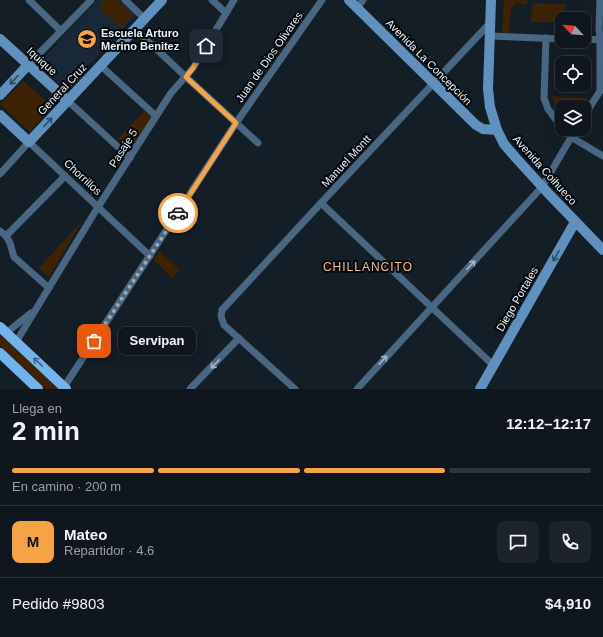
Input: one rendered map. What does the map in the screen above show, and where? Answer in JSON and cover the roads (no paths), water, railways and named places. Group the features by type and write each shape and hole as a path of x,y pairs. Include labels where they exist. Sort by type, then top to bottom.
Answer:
{"main road":[{"path":"3,330 65,388"},
{"path":"0,353 38,389"}],"street":[{"path":"29,0 61,30"},
{"path":"0,95 91,0"},
{"path":"125,0 145,19"},
{"name":"General Cruz","path":"29,142 162,0"},
{"path":"212,0 226,13"},
{"name":"Pasaje 5","path":"16,342 98,207 156,116 171,93 193,68 234,0"},
{"name":"Juan de Dios Olivares","path":"65,388 236,123 322,0"},
{"name":"Avenida La Concepción","path":"349,0 360,4 433,83 476,126 483,129 497,130"},
{"name":"Avenida Coihueco","path":"491,0 488,89 492,115 497,130 504,144 510,151 542,187 603,250"},
{"path":"591,106 601,92 602,40 599,28 600,0"},
{"name":"Manuel Montt","path":"239,338 224,325 221,316 224,307 490,23"},
{"path":"135,29 258,143"},
{"path":"490,36 555,38"},
{"path":"546,38 544,98 548,108 555,118"},
{"name":"Iquique","path":"0,39 68,101"},
{"path":"591,39 602,40"},
{"path":"101,66 156,116"},
{"path":"68,101 130,158"},
{"name":"Chorrillos","path":"0,115 150,256"},
{"path":"357,389 542,187 571,137 603,156"},
{"path":"0,174 29,142"},
{"path":"6,236 65,176"},
{"path":"321,203 493,365"},
{"name":"Diego Portales","path":"480,389 576,222"},
{"path":"0,231 6,236 10,243 14,257 49,288"},
{"name":"Pasaje 5","path":"3,330 34,311"},
{"path":"190,389 239,338 295,389"}],"place":[{"name":"Escuela Arturo Merino Benitez","path":"87,39"},
{"name":"Servipan","path":"94,341"}],"district":[{"name":"CHILLANCITO","path":"368,267"}]}
